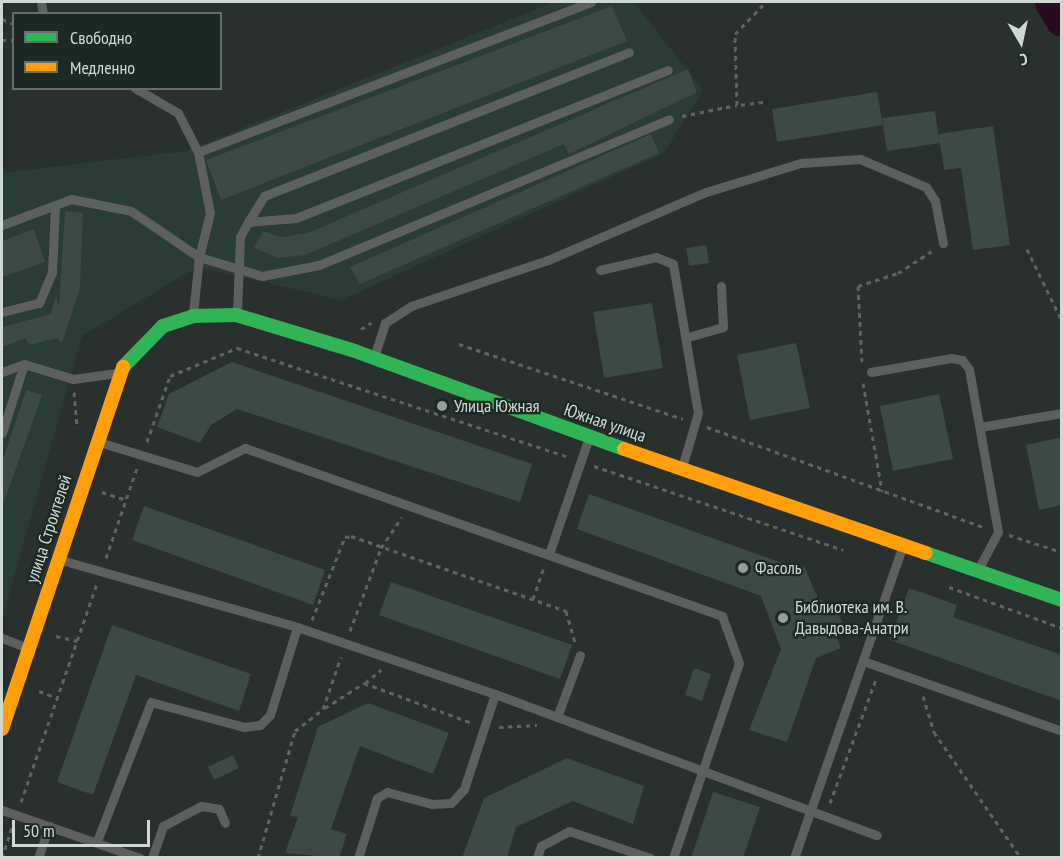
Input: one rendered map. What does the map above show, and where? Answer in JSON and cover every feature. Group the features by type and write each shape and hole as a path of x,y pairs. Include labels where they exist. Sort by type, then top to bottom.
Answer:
{"street":[{"name":"Южная улица","path":"139,345 163,326 193,316 236,315 373,359 589,437 1062,600"},
{"name":"улица Строителей","path":"2,729 120,372 139,345"}],"lane":[{"path":"198,152 591,2"},
{"path":"236,315 242,272 240,237 264,196 629,52"},
{"path":"248,222 296,218 668,70"},
{"path":"138,90 178,113 198,152 210,213 199,256 193,316"},
{"path":"2,225 71,199 131,211 199,256 242,272 262,276 319,265 669,119"},
{"path":"373,359 385,323 411,306 548,260 706,192 801,163 860,159 926,187 935,201 944,243"},
{"path":"2,312 39,303 52,272 55,205"},
{"path":"600,270 667,258 678,277 688,337 697,423 681,469"},
{"path":"688,337 723,327 721,286"},
{"path":"872,372 963,360 969,369 998,532 976,572"},
{"path":"2,372 24,364 73,379 120,372"},
{"path":"2,433 24,364"},
{"path":"980,427 1062,413"},
{"path":"549,554 589,437"},
{"path":"97,441 197,472 245,448 722,616 739,663 700,771 673,858"},
{"path":"794,858 866,662 903,546"},
{"path":"58,559 297,627 495,693 877,835"},
{"path":"97,841 151,702 244,727 260,724 270,714 297,627"},
{"path":"2,638 28,648"},
{"path":"557,717 580,655"},
{"path":"866,662 1062,731"},
{"path":"358,858 377,798 387,792 432,804 451,803 464,789 495,693"},
{"path":"152,858 163,826 201,806 219,809 225,823"},
{"path":"2,810 97,841 140,858"},
{"path":"38,858 49,826"},
{"path":"537,858 541,846 569,831 650,858"}],"path":[{"path":"737,105 735,34 766,2"},
{"path":"669,119 762,102"},
{"path":"882,491 864,407 858,286 898,273 944,243"},
{"path":"1027,249 1062,321"},
{"path":"459,344 697,423 998,532 1062,552"},
{"path":"73,379 78,433"},
{"path":"93,489 126,500"},
{"path":"323,709 381,548 410,506"},
{"path":"308,631 345,537 533,599 571,616 580,655"},
{"path":"533,599 549,554"},
{"path":"52,647 56,636 77,642"},
{"path":"258,858 295,731 394,660"},
{"path":"825,816 880,666"},
{"path":"42,680 39,691 57,698"},
{"path":"918,680 934,732 1021,858"},
{"path":"364,683 484,728 572,723"}],"shaded area":[{"path":"554,2 634,2 703,90 664,153 341,300 197,267 82,336 2,619 2,173 186,151"}],"building":[{"path":"612,6 627,41 221,200 206,160"},
{"path":"688,69 697,92 569,154 564,144 305,255 278,258 254,248 263,231 281,237 308,233"},
{"path":"877,92 883,125 777,142 772,109"},
{"path":"935,111 939,140 939,134 993,126 1010,245 973,250 961,168 944,170 940,143 887,151 882,118"},
{"path":"651,134 659,153 360,284 350,267"},
{"path":"65,211 83,213 80,288 62,343 57,338 29,345 26,338 2,347 2,327 51,314 56,296 59,306"},
{"path":"34,229 45,262 2,277 2,241"},
{"path":"706,245 709,263 689,266 686,248"},
{"path":"652,303 663,368 604,378 593,312"},
{"path":"796,343 810,408 750,420 737,355"},
{"path":"232,362 532,464 520,502 237,409 211,425 200,443 157,427 169,394"},
{"path":"26,390 42,395 2,508 2,462"},
{"path":"939,394 953,459 893,471 880,406"},
{"path":"1062,437 1062,505 1039,510 1026,445"},
{"path":"589,494 799,569 804,566 815,592 827,608 834,604 846,631 836,636 841,648 816,658 787,742 749,730 781,649 761,596 577,529"},
{"path":"144,506 325,570 313,605 132,540"},
{"path":"391,582 572,645 560,679 379,615"},
{"path":"909,588 957,605 953,617 1062,655 1062,701 890,640"},
{"path":"112,625 251,674 239,711 136,675 93,795 57,782"},
{"path":"694,668 711,674 702,701 685,695"},
{"path":"368,703 449,733 433,774 360,746 331,829 347,834 339,858 285,853 298,817 290,816 318,727"},
{"path":"233,755 239,768 214,780 208,767"},
{"path":"567,758 644,786 633,824 573,801 516,827 507,858 462,858 484,798"},
{"path":"713,792 760,807 743,858 691,858"}],"waterway":[{"path":"1051,2 1062,20"}],"traffic: fast":[{"path":"123,367 163,326 193,316 236,315 352,350 624,449"},
{"path":"926,553 1062,600"}],"traffic: slow":[{"path":"2,729 123,367"},
{"path":"624,449 926,553"}],"place":[{"name":"Улица Южная","path":"442,406"},
{"name":"Фасоль","path":"743,568"},
{"name":"Библиотека им. В. Давыдова-Анатри","path":"783,618"}]}
